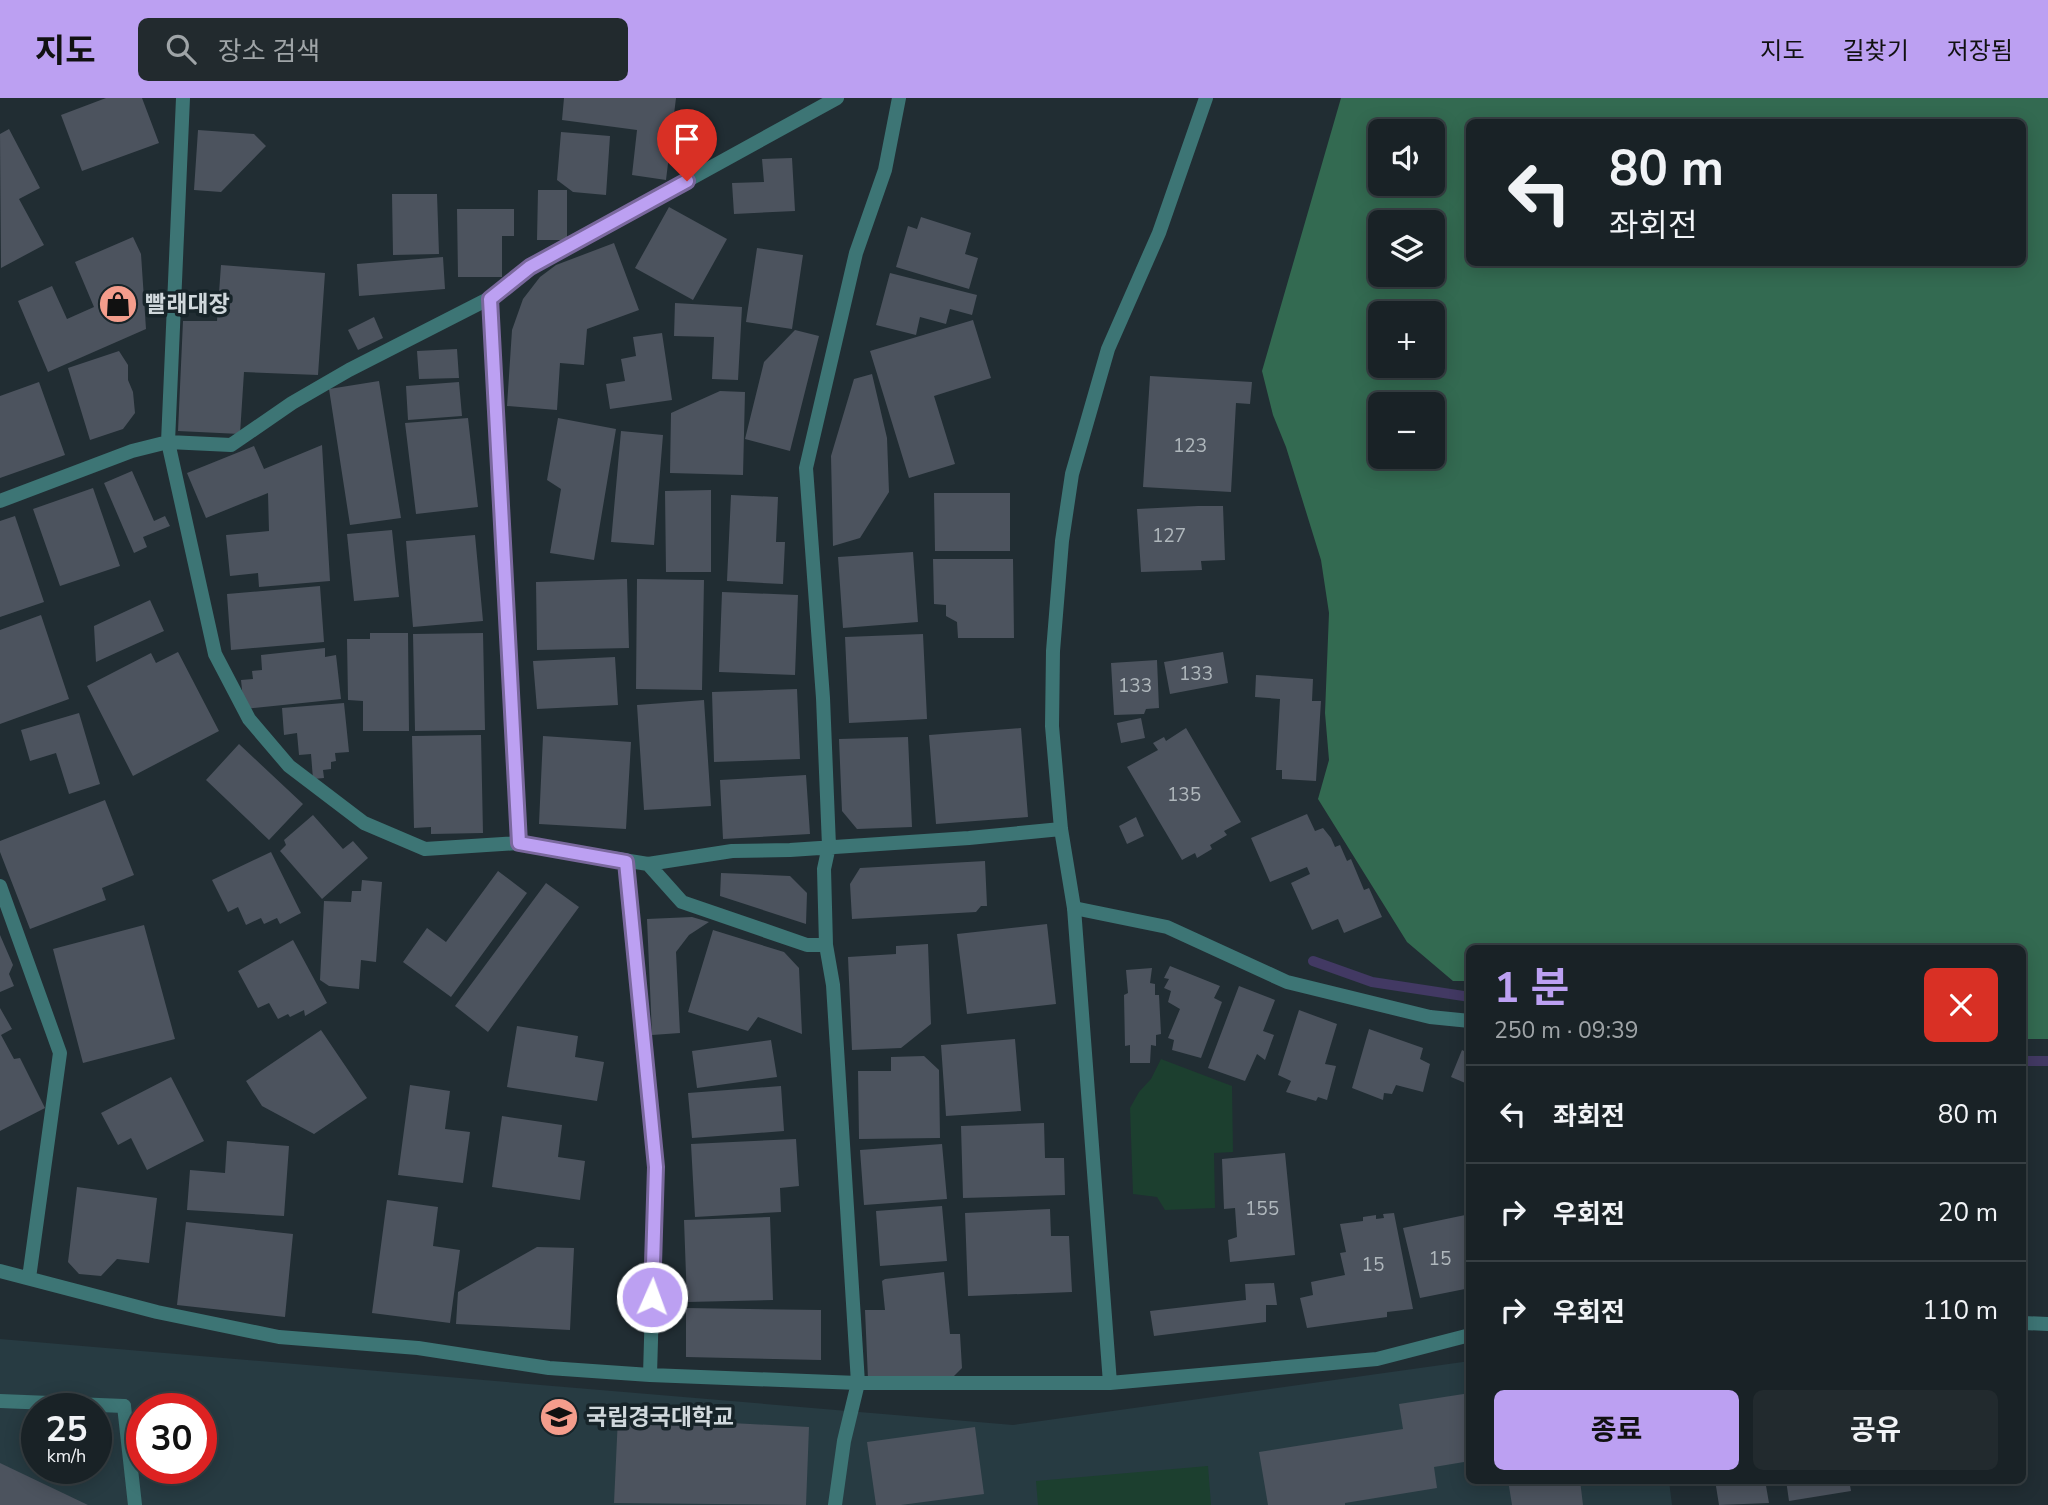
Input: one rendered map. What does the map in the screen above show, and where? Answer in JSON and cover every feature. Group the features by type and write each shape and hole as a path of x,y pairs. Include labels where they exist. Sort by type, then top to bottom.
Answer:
{"street":[{"path":"183,98 167,442 215,654 249,719 289,766 364,822 425,849 519,843 648,864 732,851 969,838 1061,829"},
{"path":"0,501 132,451 167,442 231,445 292,403 490,299 530,267 837,98"},
{"path":"835,1505 844,1441 858,1382 833,985 826,945 824,869 829,846 823,698 806,468 856,253 884,170 899,98"},
{"path":"1110,1383 1074,908 1061,829 1052,726 1053,651 1062,541 1072,474 1108,348 1159,233 1206,98"},
{"path":"490,299 519,843"},
{"path":"626,862 656,1167 650,1375"},
{"path":"648,864 682,902 807,945 826,945"},
{"path":"0,886 60,1053 29,1278"},
{"path":"1074,908 1167,927 1287,982 1430,1017 1466,1021"},
{"path":"0,1271 157,1312 279,1337 418,1348 549,1368 650,1375 858,1382 1110,1383 1377,1359 1466,1336"},
{"path":"2026,1323 2048,1324"},
{"path":"0,1401 124,1406 135,1505"}],"shaded area":[{"name":"국립경국대학교","path":"0,1339 1013,1425 1466,1362 1466,1484 1669,1484 1672,1505 0,1505"}],"green space":[{"path":"1341,98 2048,98 2048,1039 2026,1039 2026,945 1466,945 1466,981 1453,981 1407,942 1318,799 1329,760 1325,713 1329,613 1321,560 1286,447 1273,415 1262,371"},
{"path":"1161,1059 1232,1086 1233,1152 1214,1153 1215,1208 1165,1210 1157,1197 1133,1194 1130,1108 1151,1079"},
{"path":"1208,1466 1211,1505 1038,1505 1036,1481"}],"building":[{"path":"106,98 142,98 159,143 82,171 61,115"},
{"path":"564,98 676,98 666,180 632,175 637,130 562,120"},
{"path":"9,129 40,188 19,199 44,245 1,268 0,134"},
{"path":"198,130 254,134 266,146 221,192 194,190"},
{"path":"561,132 610,136 606,195 573,192 557,180"},
{"path":"792,158 795,211 734,214 732,183 764,182 762,159"},
{"path":"538,190 567,190 567,240 537,240"},
{"path":"392,194 437,194 439,254 393,255"},
{"path":"669,207 727,239 693,300 635,268"},
{"path":"457,209 514,209 514,236 502,236 502,277 458,277"},
{"path":"921,217 971,233 965,254 978,258 969,289 896,267 908,226 917,229"},
{"name":"빨래대장","path":"133,237 141,254 146,329 48,372 18,301 52,286 67,319 94,307 75,262"},
{"path":"614,243 639,310 587,329 584,365 560,363 557,410 507,406 512,330 523,299 540,277 556,265"},
{"path":"757,248 803,255 792,329 746,322"},
{"path":"443,257 445,289 359,296 357,264"},
{"path":"221,265 325,273 318,375 244,372 240,434 178,431 183,321 217,321"},
{"path":"890,273 977,295 972,315 950,309 946,324 920,317 916,335 876,325"},
{"path":"675,303 742,307 738,380 712,379 714,337 674,336"},
{"path":"374,317 383,338 358,350 348,330"},
{"path":"973,320 991,378 934,396 955,464 909,478 870,351"},
{"path":"795,330 819,336 790,451 745,439 764,362"},
{"path":"662,333 672,400 610,409 606,384 625,381 621,359 636,356 633,337"},
{"path":"457,349 459,378 419,379 417,351"},
{"path":"119,351 128,365 128,380 133,392 135,413 123,429 90,440 68,368"},
{"path":"872,374 887,438 889,492 860,538 833,546 831,456 854,379"},
{"path":"1150,376 1252,382 1250,404 1236,403 1231,492 1143,487"},
{"path":"379,381 401,518 350,525 329,389"},
{"path":"39,382 65,455 0,478 0,396"},
{"path":"459,382 462,416 408,420 406,386"},
{"path":"720,391 745,392 743,475 670,473 671,413"},
{"path":"468,418 478,507 416,514 405,423"},
{"path":"558,418 616,429 594,560 550,553 561,489 547,480"},
{"path":"621,431 663,435 654,545 611,542"},
{"path":"322,445 330,581 259,587 258,573 230,576 226,535 269,531 268,493 206,518 187,473 254,446 264,469"},
{"path":"132,471 154,521 165,516 170,526 143,537 147,547 134,553 104,483"},
{"path":"93,488 120,566 60,586 33,509"},
{"path":"711,490 711,572 666,572 665,491"},
{"path":"934,493 1010,493 1010,551 935,551"},
{"path":"731,495 778,497 776,542 785,542 783,584 727,581"},
{"path":"1223,506 1225,560 1201,561 1202,570 1141,572 1137,509"},
{"path":"15,516 44,602 0,617 0,521"},
{"path":"392,530 399,597 354,601 347,534"},
{"path":"475,535 483,621 413,627 406,541"},
{"path":"913,552 918,622 843,628 838,557"},
{"path":"933,559 1013,559 1014,638 958,638 957,622 946,616 946,605 934,604"},
{"path":"627,579 629,648 537,650 536,582"},
{"path":"637,579 704,580 702,690 636,689"},
{"path":"320,586 324,642 231,650 227,594"},
{"path":"722,592 798,595 795,675 719,672"},
{"path":"150,600 164,631 96,662 94,626"},
{"path":"41,615 69,699 0,724 0,630"},
{"path":"370,633 408,633 409,731 363,731 363,701 348,700 347,639 370,639"},
{"path":"483,633 485,730 415,731 413,634"},
{"path":"923,634 927,719 849,723 845,637"},
{"path":"325,648 325,657 336,655 341,699 244,709 241,680 253,679 252,671 262,670 261,655"},
{"path":"178,652 219,731 133,776 87,686 151,653 156,663"},
{"path":"1223,652 1228,683 1170,694 1164,662"},
{"path":"615,657 618,705 537,709 533,661"},
{"path":"1157,660 1159,708 1146,709 1144,714 1114,715 1111,663"},
{"path":"1256,675 1313,679 1312,701 1321,701 1316,781 1282,779 1282,770 1276,770 1280,699 1255,697"},
{"path":"797,689 800,759 714,762 712,692"},
{"path":"704,700 711,806 644,810 637,705"},
{"path":"344,703 349,752 335,753 336,761 331,762 331,769 323,770 324,778 313,779 311,754 299,755 297,733 284,735 282,708"},
{"path":"79,713 100,784 69,794 56,753 30,761 21,730"},
{"path":"1141,718 1145,738 1121,743 1117,723"},
{"path":"1021,728 1028,817 936,824 929,735"},
{"path":"1186,728 1241,822 1224,831 1227,835 1210,845 1212,849 1197,858 1195,853 1182,860 1127,767 1158,750 1153,743 1164,737 1166,741"},
{"path":"481,735 483,833 431,834 431,827 414,828 412,736"},
{"path":"543,736 631,742 626,829 539,824"},
{"path":"908,737 912,827 857,829 842,811 839,739"},
{"path":"239,744 303,804 269,840 206,780"},
{"path":"806,775 810,834 723,839 720,780"},
{"path":"105,800 134,875 102,888 106,900 30,929 0,852 0,841"},
{"path":"1307,814 1315,831 1323,828 1335,847 1340,845 1347,861 1351,859 1364,890 1369,888 1382,917 1344,933 1338,919 1312,930 1291,883 1310,874 1307,867 1270,882 1251,838"},
{"path":"313,815 343,849 353,841 368,858 322,899 280,851 286,845 284,840"},
{"path":"1136,817 1144,836 1127,844 1119,826"},
{"path":"271,852 301,913 280,924 277,918 264,924 261,918 246,925 238,907 228,912 212,880"},
{"path":"985,861 987,906 981,906 976,912 852,919 850,884 860,868"},
{"path":"498,871 527,893 451,997 403,962 427,928 446,942"},
{"path":"721,873 790,876 807,893 806,924 720,896"},
{"path":"362,880 382,882 376,962 361,960 359,989 329,986 320,980 324,901 351,902 352,891 361,891"},
{"path":"546,883 579,907 488,1032 455,1006"},
{"path":"692,917 709,922 689,935 676,952 680,1033 652,1035 647,919"},
{"path":"1047,924 1056,1004 967,1014 957,934"},
{"path":"144,925 175,1039 83,1063 53,949"},
{"path":"713,930 784,952 799,968 802,1034 758,1017 748,1031 688,1012"},
{"path":"0,935 13,965 9,974 14,986 0,992"},
{"path":"293,940 327,1003 305,1016 304,1010 278,1019 269,1003 258,1008 238,971"},
{"path":"928,944 931,1024 901,1048 852,1050 848,957 896,954 896,946"},
{"path":"1170,966 1220,986 1214,998 1222,1002 1201,1058 1172,1050 1174,1040 1168,1038 1180,1009 1168,1002 1171,991 1164,988 1169,979 1164,978"},
{"path":"1152,968 1150,983 1155,984 1155,995 1159,995 1161,1034 1156,1035 1156,1046 1151,1045 1150,1063 1130,1063 1130,1045 1125,1046 1124,995 1128,993 1126,970"},
{"path":"1239,986 1275,1000 1263,1031 1274,1035 1265,1060 1257,1054 1245,1081 1208,1068"},
{"path":"0,1008 12,1029 1,1035 14,1059 20,1058 45,1108 0,1131"},
{"path":"1299,1010 1337,1024 1325,1064 1336,1066 1327,1100 1318,1097 1316,1101 1286,1092 1291,1081 1278,1075"},
{"path":"517,1026 578,1036 575,1057 604,1062 597,1101 507,1087"},
{"path":"1369,1029 1423,1048 1420,1059 1430,1064 1423,1092 1396,1085 1392,1094 1384,1093 1383,1100 1352,1088"},
{"path":"321,1030 367,1098 314,1134 262,1106 246,1081"},
{"path":"1015,1039 1021,1111 946,1116 941,1045"},
{"path":"771,1040 777,1077 697,1088 692,1051"},
{"path":"1462,1050 1466,1052 1466,1083 1451,1077"},
{"path":"924,1056 939,1070 940,1138 859,1139 858,1071 891,1071 891,1057"},
{"path":"171,1077 204,1141 147,1170 131,1138 118,1145 101,1113"},
{"path":"410,1085 450,1091 445,1129 470,1132 463,1183 398,1175"},
{"path":"781,1086 784,1131 692,1138 688,1093"},
{"path":"502,1116 562,1125 558,1157 585,1161 580,1200 492,1187"},
{"path":"1044,1123 1045,1158 1064,1158 1065,1195 963,1198 961,1126"},
{"path":"796,1139 799,1186 780,1188 781,1212 695,1217 691,1144"},
{"path":"227,1141 289,1146 284,1216 187,1210 190,1170 225,1173"},
{"path":"942,1144 947,1199 864,1205 860,1150"},
{"path":"1285,1153 1295,1255 1230,1262 1228,1240 1237,1237 1235,1208 1224,1209 1222,1159"},
{"path":"77,1187 157,1198 149,1263 117,1259 101,1276 79,1274 68,1262"},
{"path":"387,1200 438,1207 433,1246 460,1250 450,1323 372,1313"},
{"path":"942,1206 947,1261 880,1266 876,1211"},
{"path":"1050,1209 1051,1236 1069,1236 1072,1292 968,1296 965,1213"},
{"path":"1394,1213 1413,1309 1387,1312 1387,1317 1307,1328 1300,1298 1313,1295 1311,1282 1345,1275 1340,1253 1346,1252 1340,1224 1363,1221 1363,1217 1376,1215 1376,1219 1384,1218 1383,1214"},
{"path":"1466,1215 1466,1289 1420,1298 1403,1228"},
{"path":"770,1217 773,1300 687,1302 684,1220"},
{"path":"186,1222 293,1234 285,1317 177,1305"},
{"path":"537,1247 574,1248 570,1330 456,1324 458,1292"},
{"path":"944,1272 950,1334 960,1334 962,1368 954,1376 868,1379 865,1310 885,1310 882,1281"},
{"path":"1274,1283 1277,1305 1266,1305 1266,1322 1154,1336 1150,1311 1246,1300 1245,1284"},
{"path":"686,1308 821,1310 821,1360 686,1357"},
{"path":"1466,1394 1466,1462 1434,1467 1437,1488 1345,1505 1268,1505 1259,1452 1403,1429 1399,1404"},
{"path":"618,1417 809,1427 806,1505 614,1503"},
{"path":"975,1427 984,1494 901,1505 876,1505 867,1442"},
{"path":"0,1463 21,1473 21,1484 44,1484 88,1505 0,1505"},
{"path":"1509,1484 1580,1484 1583,1505 1512,1505"},
{"path":"1716,1484 1766,1484 1769,1503 1719,1505"},
{"path":"1787,1484 1850,1484 1851,1491 1789,1501"}],"waterway":[{"path":"1313,961 1372,982 1466,996"},
{"path":"2026,1061 2048,1061"}],"place":[{"name":"빨래대장","path":"118,304"},
{"name":"국립경국대학교","path":"559,1417"}],"route":[{"path":"652,1297 656,1167 626,862 519,843 490,299 530,267 687,181"}]}
